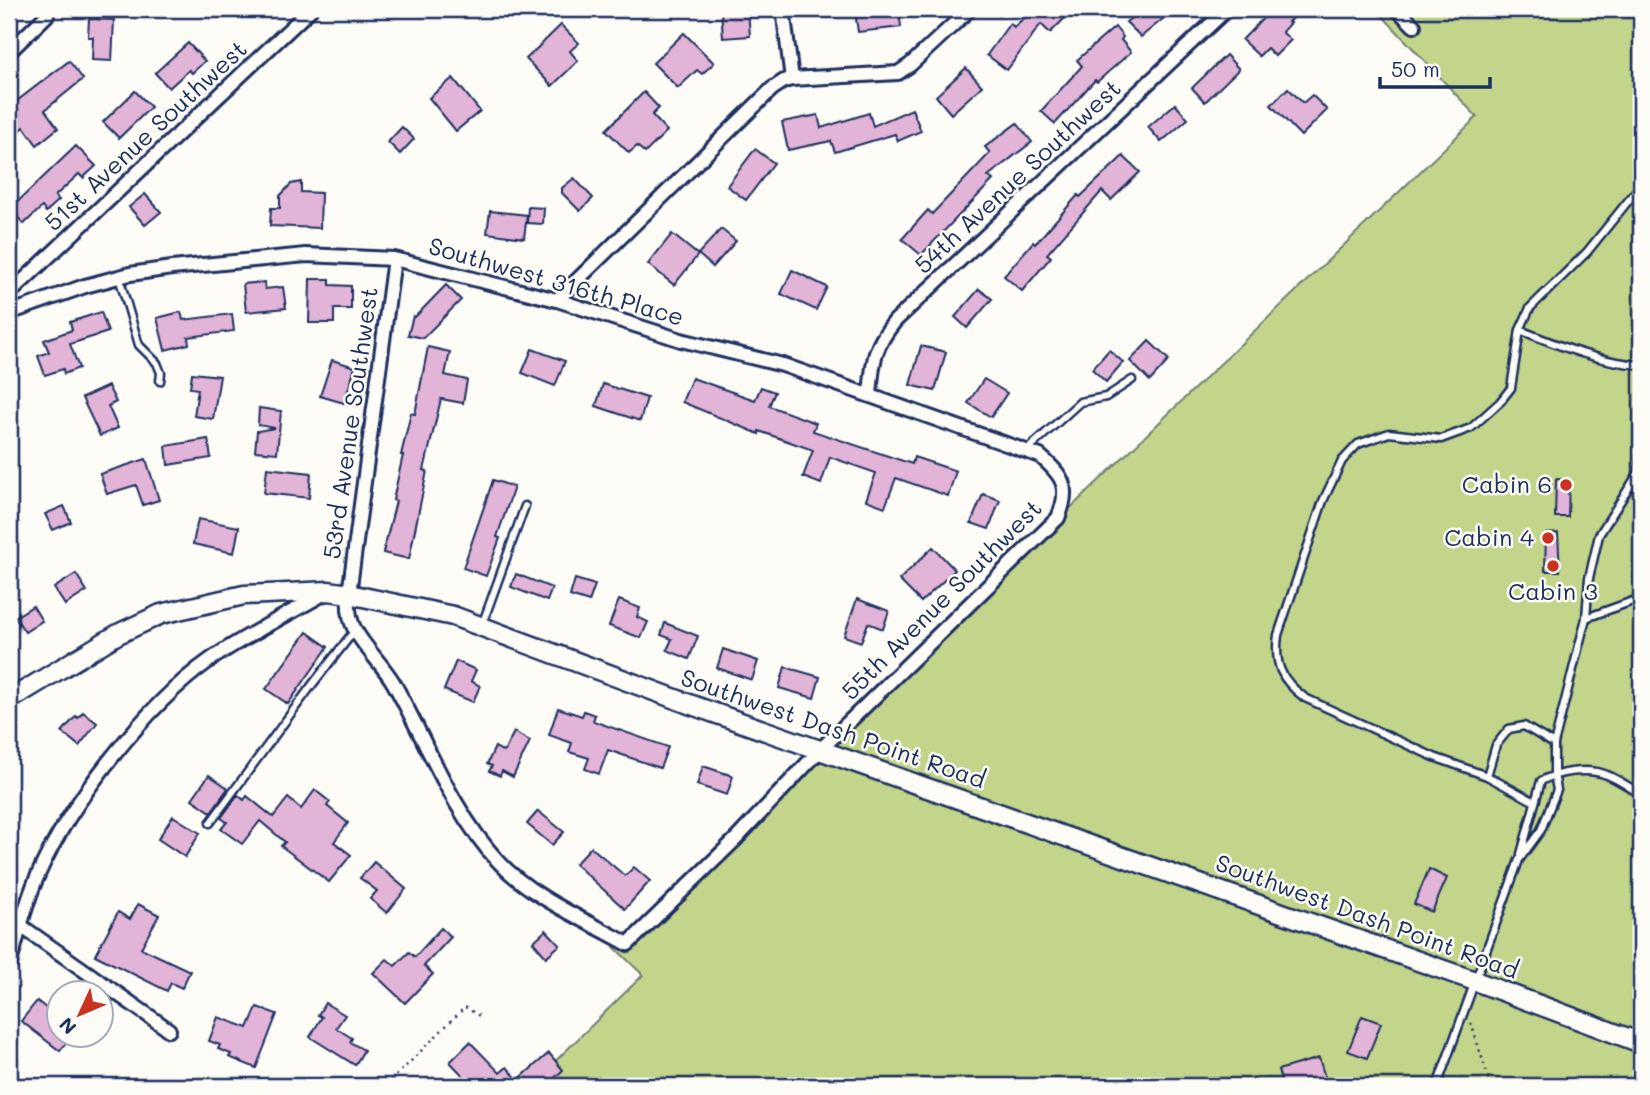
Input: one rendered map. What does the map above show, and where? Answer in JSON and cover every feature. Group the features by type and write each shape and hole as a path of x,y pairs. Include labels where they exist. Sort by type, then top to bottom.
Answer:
{"main road":[{"name":"Southwest Dash Point Road","path":"9,700 118,634 161,614 244,595 329,591 349,594 453,616 573,662 1475,981 1641,1043"}],"street":[{"name":"51st Avenue Southwest","path":"9,294 312,9"},
{"path":"783,9 792,79"},
{"path":"557,300 772,89 792,79 898,73 970,9"},
{"name":"54th Avenue Southwest","path":"870,395 874,358 880,340 895,321 1227,9"},
{"path":"1397,9 1414,26"},
{"path":"9,52 47,15"},
{"name":"Southwest 316th Place","path":"9,313 120,277 172,268 306,255 394,259 557,300 681,340 783,365 1040,456 1061,477 1065,487"},
{"name":"53rd Avenue Southwest","path":"355,630 348,606 349,594 394,259"},
{"name":"55th Avenue Southwest","path":"355,630 392,680 456,800 478,837 499,862 530,889 628,944 736,839 820,750 1045,533 1058,518 1064,504 1065,487"},
{"name":"53rd Avenue Southwest","path":"9,966 37,877 68,818 118,751 149,715 210,660 329,591"},
{"path":"21,926 169,1030"}],"lane":[{"path":"1535,802 1487,776 1434,757 1304,698 1288,685 1275,654 1278,635 1323,500 1342,461 1358,444 1389,433 1441,439 1471,428 1511,388 1520,330 1530,308 1587,252 1641,185"},
{"path":"120,277 139,345 158,363 160,382"},
{"path":"1520,330 1582,355 1641,365"},
{"path":"1027,451 1080,402 1106,397 1132,380"},
{"path":"1519,860 1541,830 1558,790 1554,774 1554,744 1586,618 1589,578 1599,535 1639,472 1641,453"},
{"path":"481,627 525,506"},
{"path":"1586,618 1641,598"},
{"path":"210,823 355,630"},
{"path":"1487,776 1496,745 1509,729 1524,726 1554,744"},
{"path":"1437,1086 1519,860 1541,781 1554,774 1591,771 1607,774 1641,794"}],"path":[{"path":"398,1086 392,1080 464,1007 481,1017"},
{"path":"1466,1007 1492,1086"}],"green space":[{"path":"1376,9 1641,9 1641,1086 530,1086 643,975 614,947 1477,117"}],"building":[{"path":"721,9 748,9 750,36 723,38"},
{"path":"899,9 901,27 858,32 855,12"},
{"path":"1033,9 1074,9 1050,33 1041,24 1007,70 987,55 1010,23 1014,27"},
{"path":"1143,9 1175,9 1141,37 1126,22"},
{"path":"1272,9 1302,9 1282,32 1291,40 1275,56 1267,48 1259,56 1242,40"},
{"path":"89,19 114,20 112,61 92,60 93,37 88,37"},
{"path":"561,25 579,43 570,51 578,61 552,86 526,59"},
{"path":"1115,27 1131,52 1097,82 1095,80 1055,124 1041,111 1082,66 1077,60"},
{"path":"684,33 714,63 702,74 697,70 678,88 653,63"},
{"path":"188,43 205,61 192,73 189,70 169,88 155,73"},
{"path":"1226,55 1239,69 1205,102 1192,88"},
{"path":"69,61 83,79 45,110 58,128 37,145 24,127 9,140 9,107"},
{"path":"966,68 982,86 951,114 936,96"},
{"path":"453,78 480,111 456,131 429,98"},
{"path":"1288,88 1303,103 1312,95 1327,110 1301,136 1271,105"},
{"path":"135,91 151,107 119,138 103,122"},
{"path":"644,92 659,108 652,115 667,131 645,153 637,146 629,153 606,130"},
{"path":"1175,104 1188,119 1161,142 1148,127"},
{"path":"912,109 921,131 898,141 895,134 835,152 831,141 788,150 782,122 818,115 821,128 869,113 873,126"},
{"path":"1017,123 1032,142 988,176 993,180 921,255 902,239 928,210 932,214 990,153 985,147"},
{"path":"402,127 414,139 400,154 388,142"},
{"path":"76,146 96,166 83,178 79,174 55,196 59,200 46,212 42,207 24,224 10,209"},
{"path":"755,149 774,163 746,200 727,186"},
{"path":"1123,156 1140,172 1111,200 1102,191 1047,254 1051,257 1022,291 1004,276 1078,195 1080,197"},
{"path":"574,178 593,198 580,211 562,193 562,188"},
{"path":"301,182 301,192 321,193 320,228 270,226 271,208 280,208 280,196 291,184"},
{"path":"145,194 161,212 145,225 129,207"},
{"path":"528,207 544,208 543,224 527,223"},
{"path":"490,211 527,215 524,238 487,233"},
{"path":"721,229 736,241 713,267 698,254"},
{"path":"672,234 698,255 674,285 648,264"},
{"path":"792,270 827,287 816,310 781,294"},
{"path":"310,279 330,279 330,285 351,286 351,309 334,309 334,323 309,323"},
{"path":"264,282 265,289 283,287 286,308 246,312 243,284"},
{"path":"446,285 461,300 423,338 408,335 413,316"},
{"path":"979,289 992,299 967,328 955,317"},
{"path":"101,312 108,332 70,344 79,368 64,374 63,369 45,375 38,356 49,352 44,340 72,330 70,322"},
{"path":"181,312 183,320 232,314 234,331 188,337 189,344 165,350 157,318"},
{"path":"1149,341 1169,360 1150,381 1130,361"},
{"path":"921,346 946,352 935,391 910,385"},
{"path":"428,347 450,352 445,375 467,380 463,403 441,399 424,470 427,471 409,559 383,553 396,501 393,500 401,455 411,413 415,414"},
{"path":"532,349 565,361 555,386 522,373"},
{"path":"1109,350 1123,362 1106,382 1092,369"},
{"path":"332,360 355,367 344,403 320,396"},
{"path":"192,373 220,376 213,419 194,416 198,389 190,388"},
{"path":"692,378 755,400 761,387 775,392 769,406 816,423 813,431 912,464 914,457 956,471 948,496 896,478 885,507 866,500 876,473 830,457 821,484 803,477 813,450 759,431 759,434 682,402"},
{"path":"984,379 1007,393 991,417 968,403"},
{"path":"603,384 647,398 640,421 596,406"},
{"path":"108,386 116,402 108,406 118,428 100,436 82,398"},
{"path":"259,408 281,411 277,453 255,451 257,431 275,428 258,425"},
{"path":"208,439 211,458 168,465 166,446"},
{"path":"146,459 159,500 143,505 136,485 107,494 100,474"},
{"path":"267,468 311,473 309,498 264,493"},
{"path":"1556,479 1569,480 1568,517 1555,517"},
{"path":"493,480 514,487 486,576 463,568"},
{"path":"983,494 1000,500 989,529 971,523"},
{"path":"64,506 71,522 53,530 45,514"},
{"path":"198,519 239,527 234,553 193,544"},
{"path":"1558,533 1560,571 1545,571 1546,534"},
{"path":"933,547 955,570 921,602 899,580"},
{"path":"76,574 87,591 65,605 54,588"},
{"path":"516,574 552,588 547,601 511,587"},
{"path":"575,579 595,585 589,602 570,596"},
{"path":"857,599 889,611 883,629 868,623 861,642 844,636"},
{"path":"619,600 640,608 637,617 648,622 641,638 609,626"},
{"path":"33,606 42,621 25,632 15,617"},
{"path":"665,623 698,636 689,659 667,650 672,639 661,635"},
{"path":"307,632 328,647 288,704 266,689"},
{"path":"723,649 758,661 752,680 717,668"},
{"path":"456,661 476,670 471,681 480,686 473,702 444,690"},
{"path":"785,667 820,677 814,698 779,688"},
{"path":"558,708 582,716 584,711 595,715 593,721 668,747 660,768 608,750 599,774 585,769 589,758 569,752 572,743 549,735"},
{"path":"83,712 97,723 79,746 62,732"},
{"path":"514,732 530,741 513,777 502,771 500,776 489,771 492,766 487,764 495,747 504,752"},
{"path":"703,766 733,776 727,795 697,785"},
{"path":"209,775 228,788 211,812 192,799"},
{"path":"315,790 330,802 327,806 348,823 334,842 351,855 329,882 281,846 285,842 260,821 242,844 221,829 227,822 221,818 238,795 244,800 247,796 273,817 288,798 301,809"},
{"path":"538,811 564,832 552,845 527,824"},
{"path":"173,816 200,833 185,857 158,839"},
{"path":"591,847 625,876 634,867 650,881 625,909 575,864"},
{"path":"374,862 406,889 387,913 370,899 377,891 360,878"},
{"path":"1429,869 1447,878 1432,912 1414,904"},
{"path":"138,904 159,915 141,948 190,971 182,988 171,983 167,991 95,955 118,912 130,919"},
{"path":"441,928 451,937 424,966 433,974 405,1003 373,973 387,959 395,966 409,952 415,957"},
{"path":"546,930 560,945 546,957 533,942"},
{"path":"37,1001 46,1008 46,1040 21,1021"},
{"path":"325,1003 345,1015 336,1028 352,1038 350,1042 364,1050 355,1065 310,1037 322,1017 318,1015"},
{"path":"257,1007 277,1014 256,1068 229,1057 231,1054 218,1049 220,1045 209,1041 218,1017 248,1028"},
{"path":"1362,1016 1381,1023 1367,1058 1348,1051"},
{"path":"470,1042 500,1073 507,1067 518,1080 549,1053 563,1070 546,1086 473,1086 450,1062"},
{"path":"1319,1058 1327,1084 1283,1086 1278,1070"}],"place":[{"name":"Cabin 6","path":"1566,485"},
{"name":"Cabin 4","path":"1548,538"},
{"name":"Cabin 3","path":"1553,566"}]}
